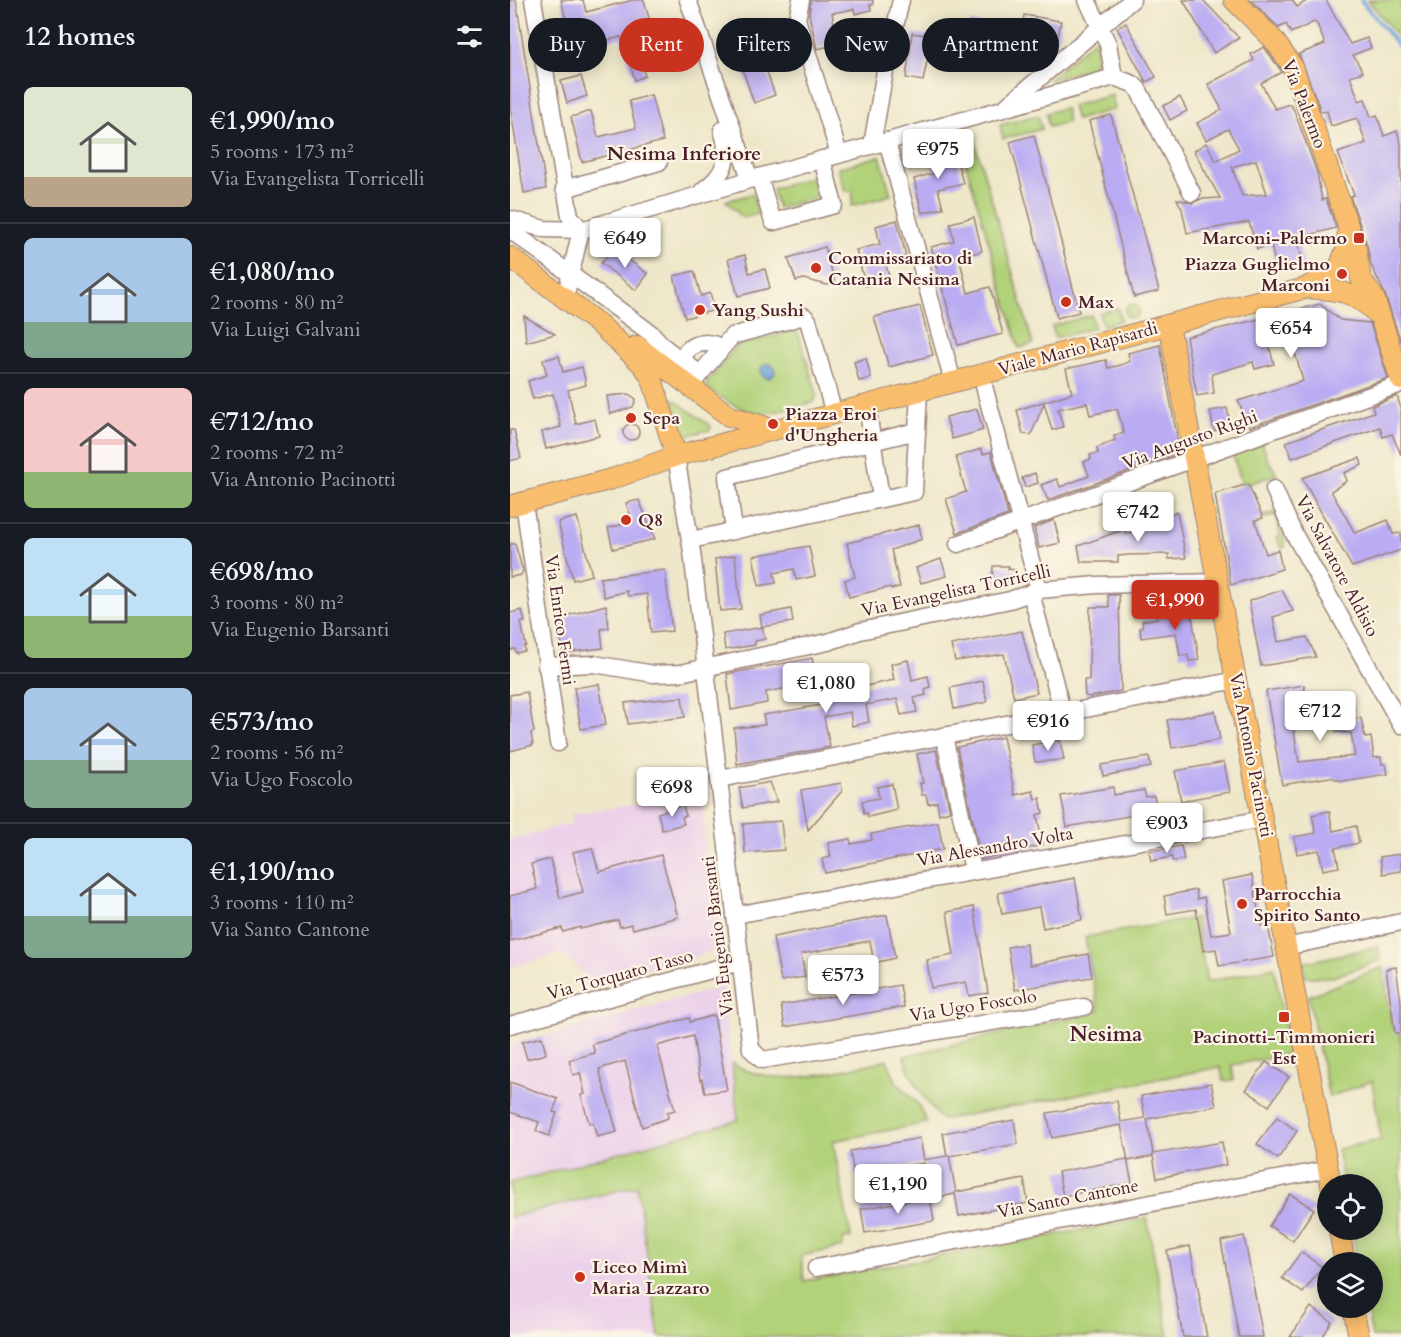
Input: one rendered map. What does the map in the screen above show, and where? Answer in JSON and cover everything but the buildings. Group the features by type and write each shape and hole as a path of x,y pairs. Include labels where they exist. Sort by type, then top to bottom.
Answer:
{"main road":[{"name":"Via Palermo","path":"1234,0 1273,39 1293,67 1356,249 1352,284"},
{"path":"1348,225 1347,247 1335,283 1352,284 1374,297 1401,382"},
{"path":"510,257 600,325 643,365 652,379 676,456"},
{"path":"1306,288 1338,270"},
{"path":"1306,288 1352,284"},
{"name":"Viale Mario Rapisardi","path":"517,504 612,478 676,456 1306,288"},
{"path":"600,325 626,338 697,385 740,422 776,429"},
{"name":"Via Antonio Pacinotti","path":"1169,325 1328,1174"},
{"path":"697,385 708,411 721,429 717,445"},
{"path":"1355,1318 1359,1337"}],"street":[{"path":"534,0 564,189 570,216 581,230"},
{"path":"688,0 720,93 773,222 834,205 822,159"},
{"path":"801,0 797,20 839,154"},
{"path":"901,0 885,71 880,143 953,382"},
{"path":"1088,0 1108,44 1114,77"},
{"path":"1003,109 1132,0"},
{"path":"510,219 544,229 581,230 754,178 1114,77 1133,84 1138,89 1192,193"},
{"path":"696,195 720,174 728,156 721,126 720,93"},
{"path":"564,189 659,162"},
{"path":"510,230 652,334 683,361 697,385 732,336 804,315 851,410 873,441 881,499"},
{"path":"565,298 581,230"},
{"path":"683,361 686,350 692,346 709,342 716,345 719,352"},
{"path":"981,375 1022,522 1035,592 1063,714"},
{"name":"Via Augusto Righi","path":"958,544 1401,382"},
{"path":"692,546 734,531 914,492 919,391"},
{"path":"734,531 727,477 917,431"},
{"name":"Via Eugenio Barsanti","path":"676,456 692,546 752,1049 762,1060"},
{"name":"Via Salvatore Aldisio","path":"1274,489 1294,534 1401,724"},
{"name":"Via Enrico Fermi","path":"517,504 558,743"},
{"name":"Via Evangelista Torricelli","path":"546,666 594,664 654,674 680,673 828,642 860,631 1010,600 1035,592 1097,585 1217,582"},
{"path":"719,779 1237,680"},
{"path":"944,736 973,870"},
{"name":"Via Alessandro Volta","path":"735,915 1263,819"},
{"path":"1287,948 1401,922"},
{"name":"Via Torquato Tasso","path":"510,1025 740,962"},
{"name":"Via Ugo Foscolo","path":"762,1060 1084,1007"},
{"name":"Via Santo Cantone","path":"816,1268 1317,1179"}],"shaded area":[{"path":"703,794 706,854 720,949 595,984 562,953 510,967 510,840 573,823 571,814"},
{"path":"722,987 738,1120 510,1183 510,1045"},
{"name":"Liceo Mimì Maria Lazzaro","path":"637,1186 659,1337 510,1337 510,1217"}],"green space":[{"path":"1368,0 1401,0 1401,41"},
{"path":"1097,37 1096,67 1048,80"},
{"path":"1112,95 1115,109 1076,120 1072,106"},
{"path":"1065,108 1068,122 1049,127 1046,113"},
{"path":"1038,115 1042,129 1003,139 1000,125"},
{"path":"972,132 1033,344 1019,348 958,136"},
{"path":"880,156 891,195 852,206 853,191 845,191 838,168"},
{"path":"815,176 821,196 778,208 772,189"},
{"path":"753,194 758,214 743,218 726,201"},
{"path":"1132,304 1137,306 1139,311 1137,316 1132,318 1127,316 1125,311 1127,306"},
{"path":"1118,308 1121,320 1103,326 1099,313"},
{"path":"1091,315 1094,328 1055,338 1052,326"},
{"path":"797,330 817,394 814,402 758,413 736,406 707,388 706,384 737,346"},
{"path":"673,399 711,426 710,430 685,436"},
{"path":"1262,442 1267,458 1277,474 1243,486 1232,453"},
{"path":"1276,512 1282,518 1285,547 1282,549 1276,538 1280,536 1276,515 1265,518 1264,515"},
{"path":"1195,918 1207,982 1274,967 1290,1054 1232,1065 1234,1080 1224,1081 1220,1067 942,1120 919,1090 904,1056 1099,1011 1085,937"},
{"path":"1378,947 1381,960 1333,977 1305,977 1302,963"},
{"path":"1383,967 1392,1028 1401,1028 1401,1337 1372,1337 1369,1318 1383,1318 1383,1252 1356,1252 1354,1240 1383,1240 1383,1174 1342,1174 1337,1149 1381,1140 1372,1081 1329,1097 1308,996"},
{"path":"887,1060 897,1083 918,1104 927,1123 833,1141 851,1238 843,1239 843,1247 801,1256 804,1281 1147,1218 1169,1337 659,1337 637,1186 510,1217 510,1183 738,1120 732,1063 749,1072 788,1077 829,1073"}],"water":[{"path":"765,364 771,364 775,371 771,378 765,378 761,374 761,368"}],"waterway":[{"path":"1361,0 1401,49"}],"place":[{"name":"Marconi-Palermo","path":"1359,238"},
{"name":"Commissariato di Catania Nesima","path":"816,268"},
{"name":"Piazza Guglielmo Marconi","path":"1342,274"},
{"name":"Max","path":"1066,302"},
{"name":"Yang Sushi","path":"700,310"},
{"name":"Sepa","path":"631,418"},
{"name":"Piazza Eroi d'Ungheria","path":"773,424"},
{"name":"Q8","path":"626,520"},
{"name":"Parrocchia Spirito Santo","path":"1242,904"},
{"name":"Pacinotti-Timmonieri Est","path":"1284,1017"},
{"name":"Liceo Mimì Maria Lazzaro","path":"580,1277"}],"district":[{"name":"Nesima Inferiore","path":"684,153"},
{"name":"Nesima","path":"1106,1034"}]}
